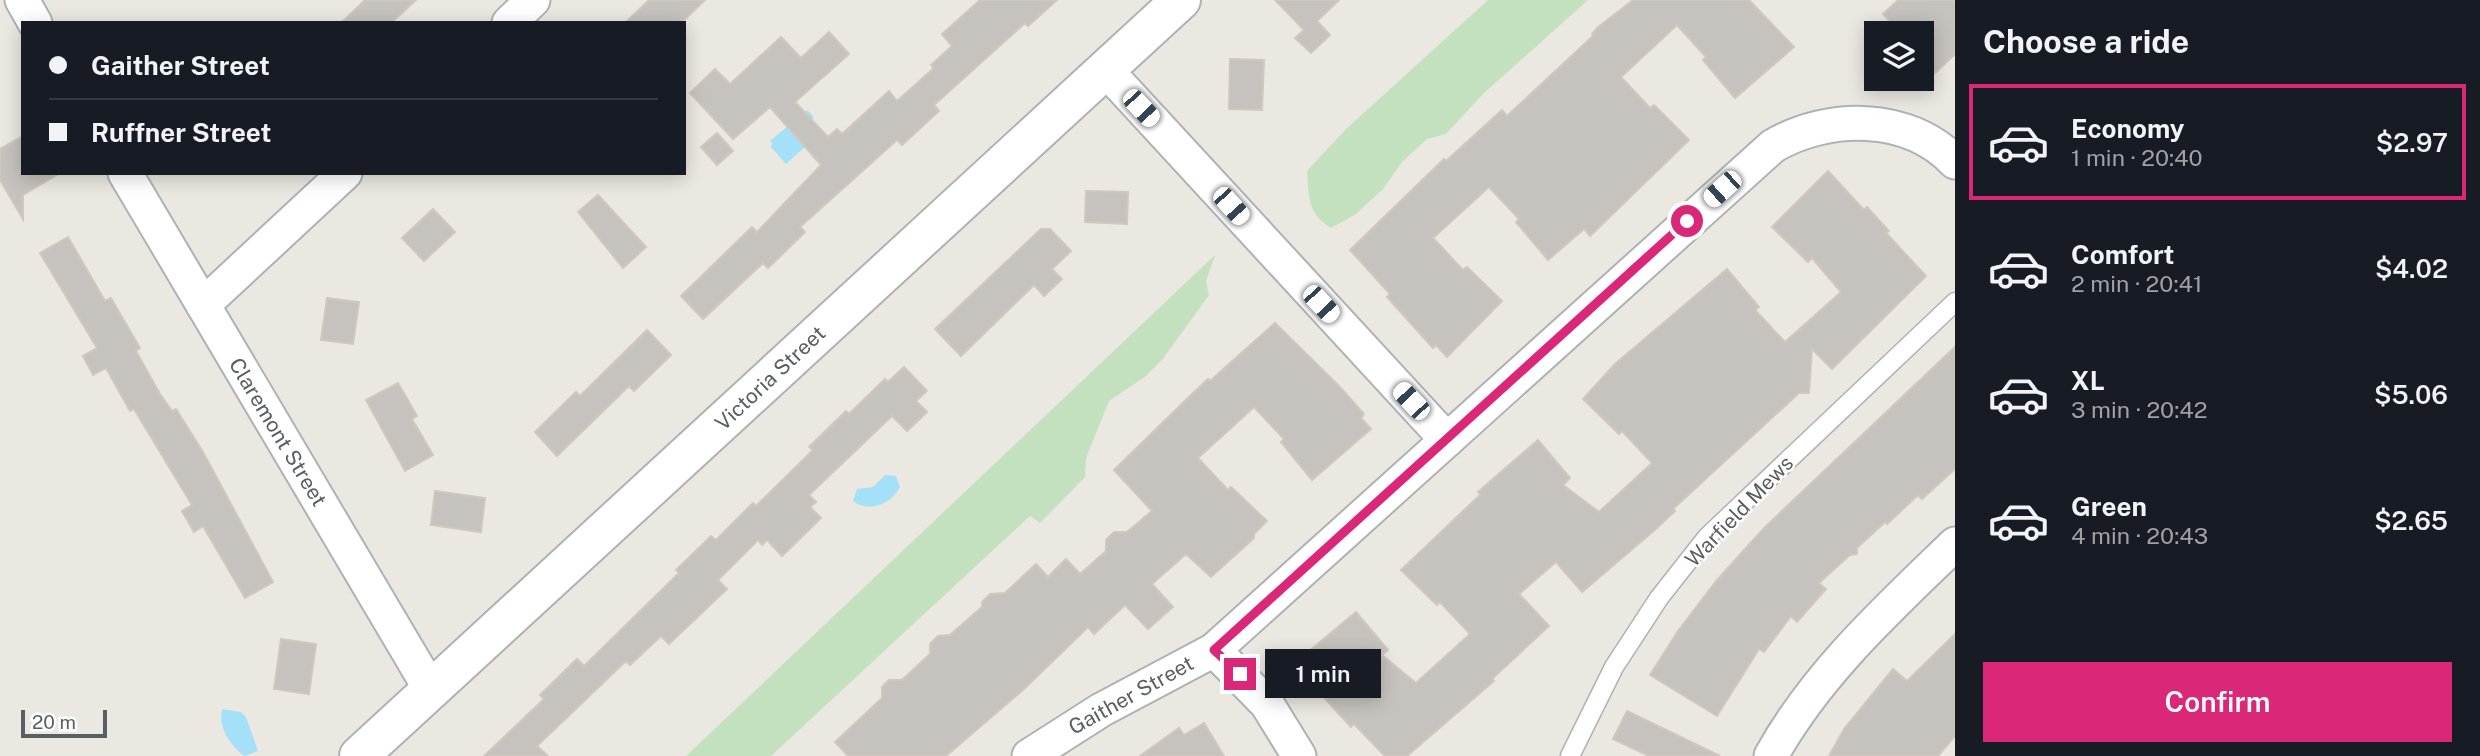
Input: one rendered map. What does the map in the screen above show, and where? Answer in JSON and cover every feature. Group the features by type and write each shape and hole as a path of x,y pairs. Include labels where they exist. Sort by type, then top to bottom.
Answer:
{"street":[{"path":"22,0 34,21"},
{"path":"511,21 533,0"},
{"name":"Victoria Street","path":"359,756 1181,0"},
{"path":"1105,69 1447,440"},
{"name":"Gaither Street","path":"1029,756 1101,710 1214,650 1754,160 1789,136 1835,124 1881,125 1919,136 1955,162"},
{"name":"Claremont Street","path":"126,175 431,690"},
{"path":"203,305 343,175"},
{"path":"1772,756 1822,680 1865,631 1955,544"},
{"path":"1214,650 1266,704 1299,756"}],"lane":[{"name":"Warfield Mews","path":"1570,756 1615,667 1659,598 1707,537 1955,302"}],"green space":[{"path":"1488,0 1588,0 1484,93 1446,134 1427,139 1402,162 1383,189 1356,214 1331,228 1313,210 1307,171 1346,129"},
{"path":"1215,255 1206,281 1209,295 1162,360 1146,376 1109,401 1086,458 1085,477 1040,523 1030,516 771,756 686,756"}],"water":[{"path":"807,110 814,117 810,121 820,133 786,164 770,146 773,144 770,141"},
{"path":"885,475 896,476 900,487 885,503 872,507 853,501 857,489 873,487"},
{"path":"222,709 241,712 246,717 258,751 244,756 234,747 226,736"}],"building":[{"path":"365,0 416,0 393,21 343,21"},
{"path":"649,0 705,0 683,21 627,21"},
{"path":"980,0 1057,0 1028,26 1025,23 934,105 939,111 902,145 897,140 800,227 805,232 768,268 763,263 703,319 681,296 752,227 757,232 821,165 770,107 733,139 690,93 715,69 730,84 781,37 801,58 829,32 849,54 795,102 828,137 837,129 842,134 889,91 897,101 934,68 931,65 952,46 942,34"},
{"path":"1275,0 1339,0 1317,21 1330,35 1311,53 1295,38 1304,30"},
{"path":"1633,0 1749,0 1794,47 1735,98 1703,60 1706,57 1677,25 1621,77 1650,108 1654,105 1689,140 1590,236 1584,229 1548,260 1516,222 1519,219 1489,187 1433,238 1463,270 1467,267 1502,301 1447,357 1436,345 1433,348 1387,297 1390,294 1350,250 1444,159 1446,161 1502,110 1507,116 1593,36 1597,28"},
{"path":"1898,0 1955,0 1955,54 1935,73 1934,21 1889,21 1883,14"},
{"path":"1230,59 1264,60 1262,110 1229,109"},
{"path":"717,133 733,151 717,165 701,147"},
{"path":"21,137 21,175 57,175 23,195 23,219 0,180 0,149"},
{"path":"1828,171 1864,210 1867,207 1889,231 1886,233 1926,276 1832,369 1812,349 1809,393 1799,393 1673,509 1675,511 1657,528 1582,592 1556,562 1519,594 1549,626 1492,679 1494,681 1407,756 1385,756 1354,724 1351,727 1304,676 1307,674 1296,662 1356,612 1388,650 1382,655 1416,683 1470,634 1440,602 1437,605 1401,570 1481,494 1478,492 1538,440 1570,478 1563,485 1599,512 1652,463 1622,431 1619,434 1583,399 1615,364 1727,269 1759,307 1755,310 1785,342 1841,292 1812,258 1808,262 1772,227"},
{"path":"1086,191 1128,192 1127,224 1085,222"},
{"path":"598,195 646,247 623,268 578,212"},
{"path":"433,209 455,232 424,261 402,238"},
{"path":"1041,229 1050,229 1071,251 1052,269 1062,279 1044,296 1034,285 961,356 935,329"},
{"path":"68,237 105,301 111,298 140,348 136,351 160,394 172,411 176,409 203,452 273,582 245,598 203,526 194,532 182,511 192,505 134,409 130,411 106,368 93,375 83,356 97,348 40,253"},
{"path":"327,298 359,302 353,344 321,340"},
{"path":"1275,323 1340,387 1364,414 1361,418 1371,429 1312,480 1281,442 1284,439 1254,407 1198,458 1228,490 1231,487 1267,521 1254,534 1254,538 1211,577 1186,554 1152,584 1173,607 1148,629 1125,605 1094,634 1088,627 1023,690 946,756 848,756 835,742 882,698 882,687 889,680 902,680 930,654 930,644 938,636 950,635 982,607 982,602 990,594 1005,593 1036,564 1048,577 1066,559 1080,574 1106,551 1106,540 1114,532 1127,532 1152,511 1114,470 1208,379 1210,381"},
{"path":"647,330 671,355 634,391 629,386 557,456 535,432 576,392 580,396"},
{"path":"1955,347 1955,469 1922,499 1918,495 1887,524 1885,522 1857,548 1857,554 1850,555 1819,583 1826,589 1797,622 1791,616 1764,652 1759,649 1717,716 1650,675 1678,631 1717,580 1765,527"},
{"path":"904,367 927,391 916,401 927,412 907,431 892,416 809,495 816,502 810,507 821,518 782,556 767,540 762,545 758,540 718,580 727,589 669,644 661,636 630,665 626,661 537,746 548,756 484,756 544,699 540,695 577,659 584,666 679,573 676,570 711,536 716,540 753,503 756,506 813,450 809,447 846,411 849,414 885,379 888,382"},
{"path":"398,383 417,416 412,419 433,455 405,471 366,400"},
{"path":"435,491 485,498 481,532 431,525"},
{"path":"1955,634 1955,736 1938,756 1829,756 1844,729 1893,669 1907,681"},
{"path":"281,639 316,644 309,694 274,689"},
{"path":"1627,711 1720,756 1649,756 1613,739"},
{"path":"1204,723 1224,756 1140,756 1179,728 1184,735"}],"route":[{"path":"1240,674 1214,650 1687,221"}]}
